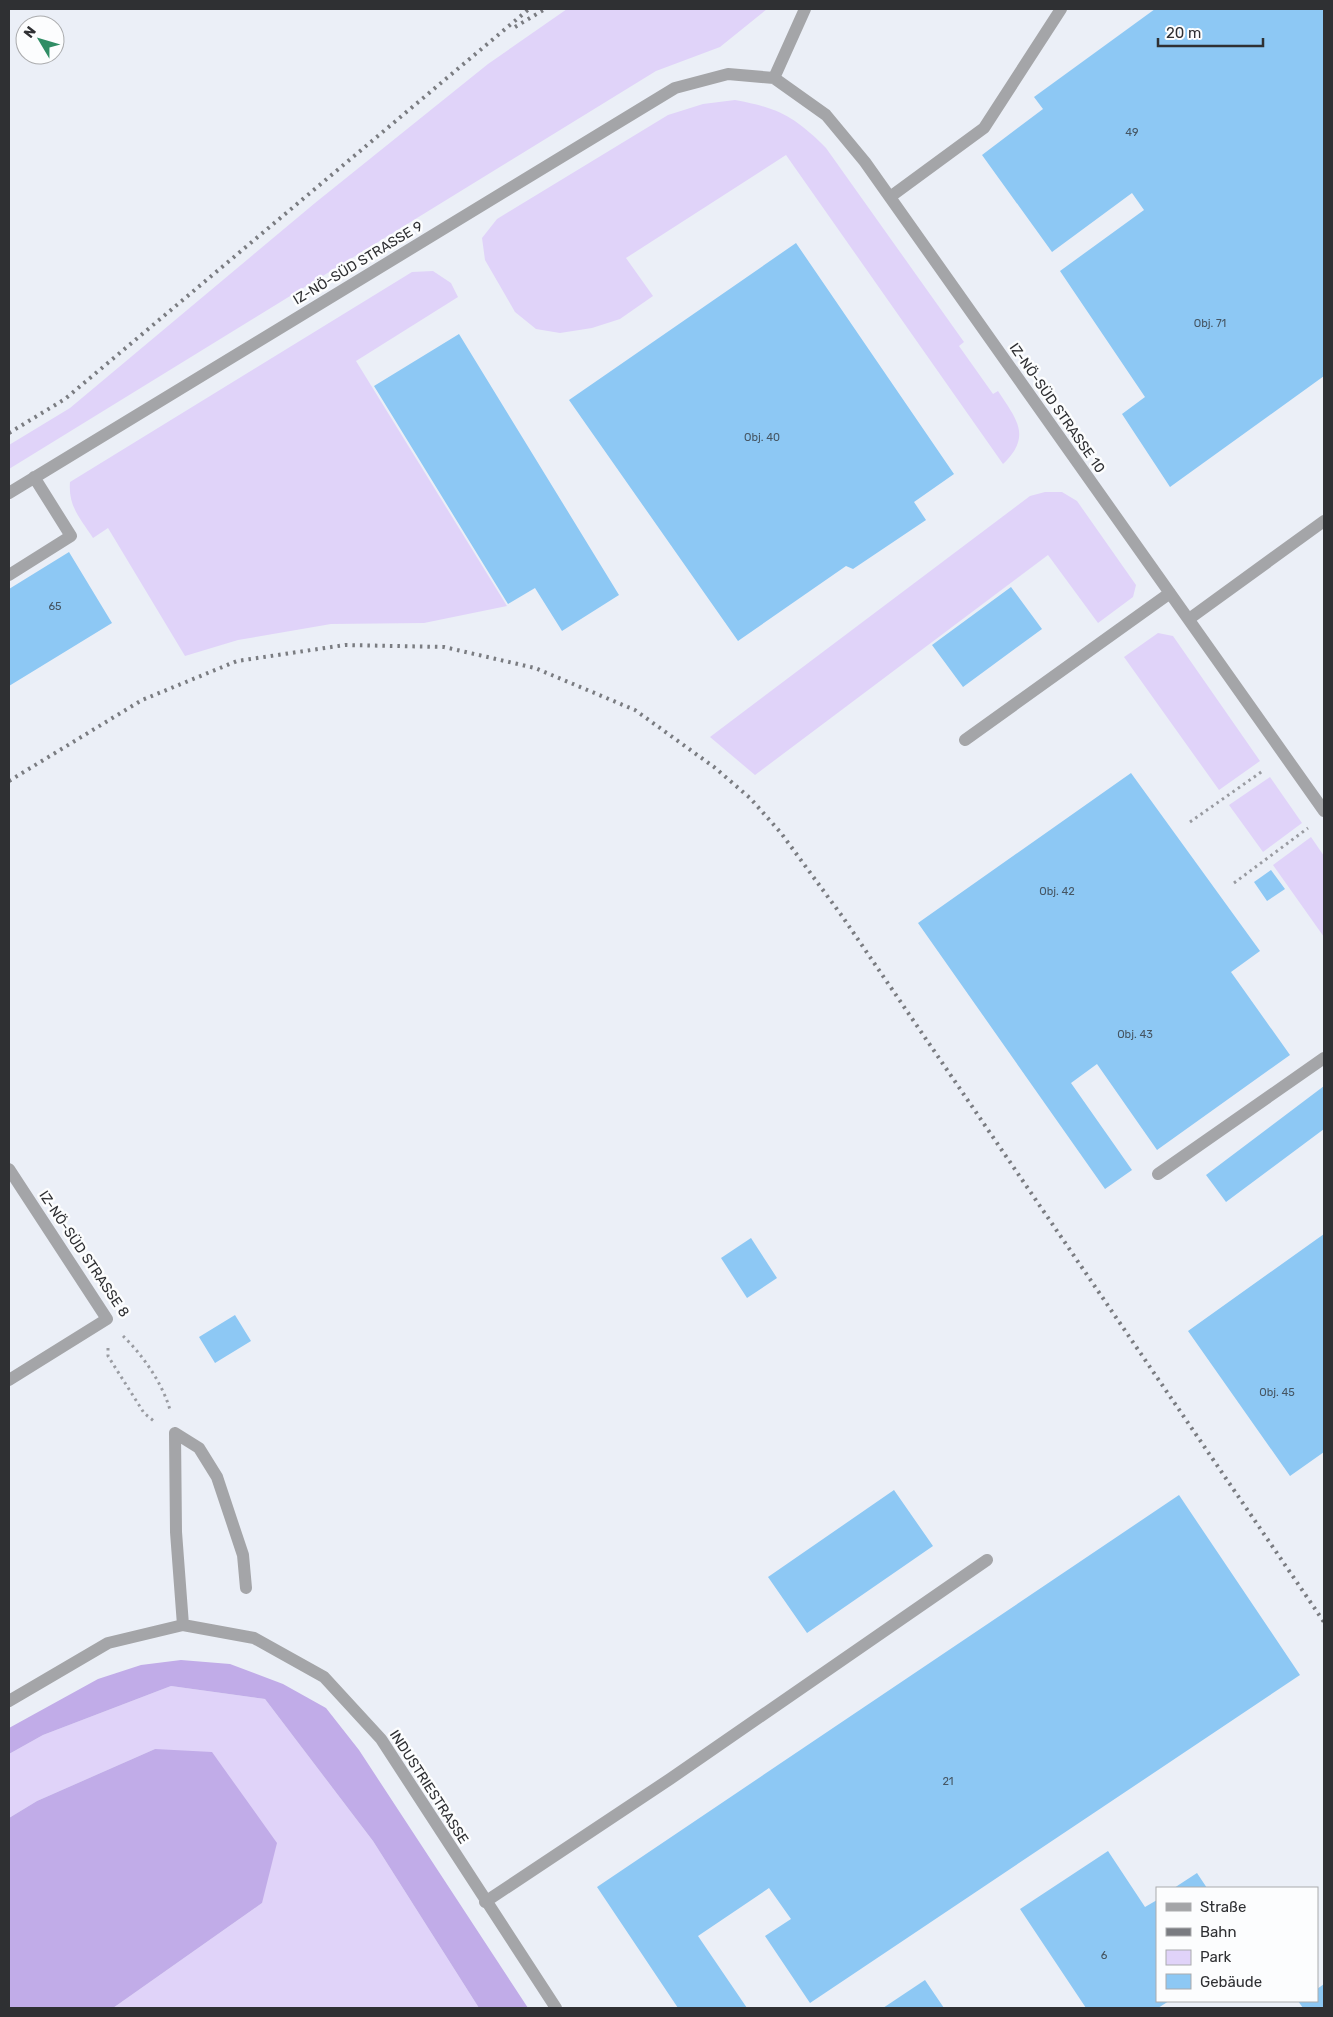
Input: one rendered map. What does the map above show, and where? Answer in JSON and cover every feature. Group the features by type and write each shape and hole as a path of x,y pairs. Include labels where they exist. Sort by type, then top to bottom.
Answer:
{"street":[{"path":"774,78 805,9"},
{"path":"890,197 984,128 1061,9"},
{"name":"IZ-NÖ-SÜD STRASSE 10","path":"728,74 774,78 826,114 865,162 1324,811"},
{"name":"IZ-NÖ-SÜD STRASSE 9","path":"9,493 675,88 728,74"},
{"path":"9,575 71,536 34,478"},
{"path":"1189,619 1324,522"},
{"path":"965,740 1170,593"},
{"path":"1158,1174 1324,1058"},
{"name":"IZ-NÖ-SÜD STRASSE 8","path":"9,1169 107,1319"},
{"path":"9,1380 107,1319"},
{"path":"175,1433 199,1448 217,1477 243,1555 246,1588"},
{"path":"175,1433 176,1532 183,1626"},
{"path":"485,1902 670,1780 987,1560"},
{"name":"INDUSTRIESTRASSE","path":"9,1701 108,1643 183,1626 254,1638 324,1677 381,1739 485,1902 556,2008"}],"path":[{"path":"1190,822 1285,755"},
{"path":"1234,883 1309,827"},
{"path":"107,1319 108,1356 144,1414 175,1433"},
{"name":"IZ-NÖ-SÜD STRASSE 8","path":"107,1319 130,1342 151,1371 168,1402 175,1433"}],"green space":[{"path":"567,9 767,9 720,47 656,71 9,469 9,445 70,408 315,203 488,64"},
{"path":"735,100 785,115 805,129 826,148 964,342 959,346 993,394 998,391 1016,419 1019,436 1017,445 1003,464 786,155 626,258 653,296 620,319 592,328 560,333 536,329 515,312 485,260 482,238 497,219 668,115 703,104"},
{"path":"433,271 451,283 458,297 356,361 507,606 424,623 331,624 238,640 185,656 108,528 93,538 73,505 70,482 412,272"},
{"path":"1045,492 1062,492 1077,501 1136,585 1133,597 1098,623 1048,555 755,775 710,737 1030,496"},
{"path":"1158,633 1173,636 1260,761 1219,790 1124,657"},
{"path":"1270,777 1302,823 1263,852 1229,805"},
{"path":"1311,837 1324,856 1324,937 1273,865"},
{"path":"171,1686 265,1699 373,1841 479,2008 113,2008 262,1903 155,1749 37,1801 9,1818 9,1754 43,1735"}],"shaded area":[{"path":"181,1660 230,1664 283,1684 326,1708 359,1750 528,2008 479,2008 373,1841 265,1699 171,1686 43,1735 9,1754 9,1728 98,1679 141,1665"},
{"path":"155,1749 212,1752 277,1843 262,1903 113,2008 9,2008 9,1818 37,1801"}],"building":[{"path":"1155,9 1324,9 1324,376 1170,487 1122,414 1145,397 1060,271 1144,210 1132,193 1052,252 982,155 1043,109 1034,97"},
{"path":"796,243 954,474 914,502 926,520 853,569 846,566 738,641 569,400"},
{"path":"459,334 619,595 562,631 535,588 508,604 374,386"},
{"path":"69,552 112,623 9,686 9,589"},
{"path":"1011,587 1042,629 963,687 932,645"},
{"path":"1131,773 1260,951 1231,972 1290,1055 1157,1150 1097,1064 1071,1083 1132,1170 1105,1189 918,923"},
{"path":"1271,870 1285,889 1267,901 1254,882"},
{"path":"1324,1086 1324,1129 1226,1202 1206,1175"},
{"path":"1324,1234 1324,1452 1290,1476 1188,1331"},
{"path":"751,1238 777,1278 747,1298 721,1258"},
{"path":"235,1315 251,1341 215,1363 199,1337"},
{"path":"894,1490 933,1546 807,1633 768,1577"},
{"path":"1179,1495 1300,1675 810,2003 765,1936 791,1919 769,1888 698,1936 747,2008 678,2008 597,1887"},
{"path":"1108,1851 1145,1907 1156,1901 1156,2002 1167,2002 1158,2008 1086,2008 1020,1909"},
{"path":"1197,1873 1206,1887 1176,1887"},
{"path":"925,1980 944,2008 883,2008"},
{"path":"1324,1984 1324,2008 1303,2008 1299,2002 1318,2002 1318,1988"}],"railway":[{"path":"9,433 65,399 529,9"},
{"path":"515,27 545,9"},
{"path":"9,781 142,700 237,661 345,645 444,647 535,668 635,710 714,767 750,798 781,833 842,916 1324,1622"}]}
